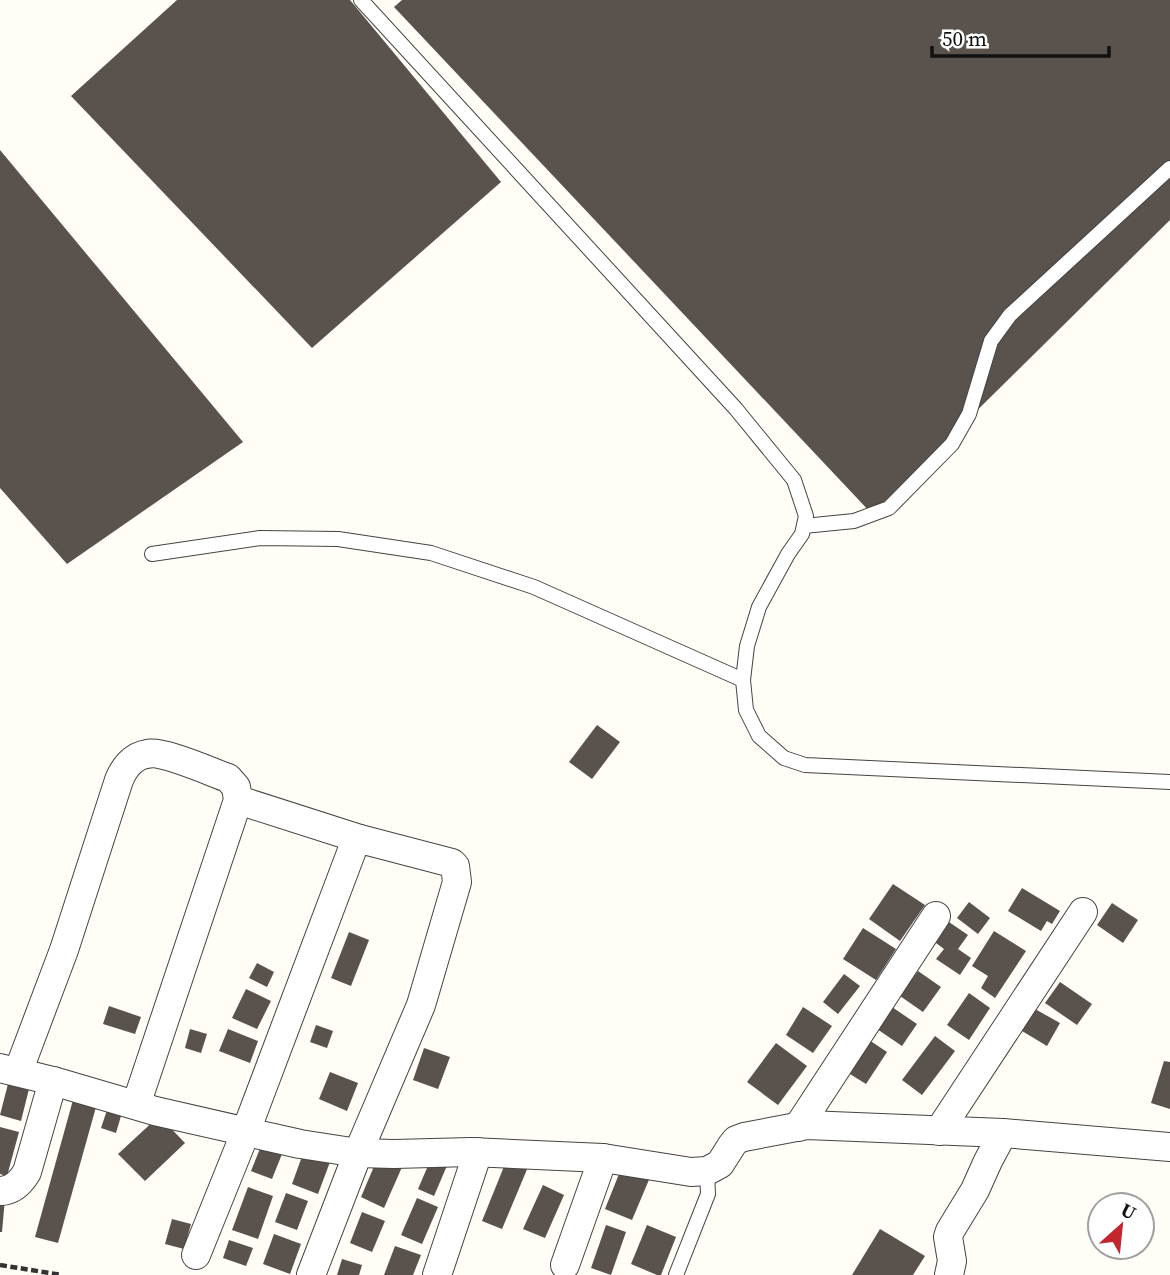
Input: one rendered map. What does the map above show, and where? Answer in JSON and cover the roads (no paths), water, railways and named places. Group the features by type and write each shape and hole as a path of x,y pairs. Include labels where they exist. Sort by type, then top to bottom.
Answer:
{"street":[{"path":"136,1105 238,800 236,787 228,778 148,753 131,762 123,771 64,950 9,1070 136,1105 300,1144 358,1153 478,1152 603,1158 691,1172 706,1171 720,1164 736,1140 807,1125 1003,1133 1170,1147"},
{"path":"238,800 455,866 457,882 421,1005 358,1153 312,1275"},
{"path":"196,1255 354,845 360,839"},
{"path":"939,1130 1083,912"},
{"path":"798,1127 936,916"},
{"path":"0,1191 13,1188 27,1172 53,1081"},
{"path":"948,1275 952,1261 948,1237 950,1231 975,1190 1003,1133"},
{"path":"437,1275 478,1152"},
{"path":"565,1265 603,1158"}],"lane":[{"path":"361,0 736,409 794,480 806,516 802,534 759,607 747,646 743,680 746,710 759,736 784,758 805,765 1170,782"},
{"path":"804,526 854,521 889,508 952,444 969,414 991,341 1010,315 1170,168"},
{"path":"152,554 260,538 338,540 431,553 534,587 743,680"},
{"path":"676,1275 708,1194 706,1171"}]}
